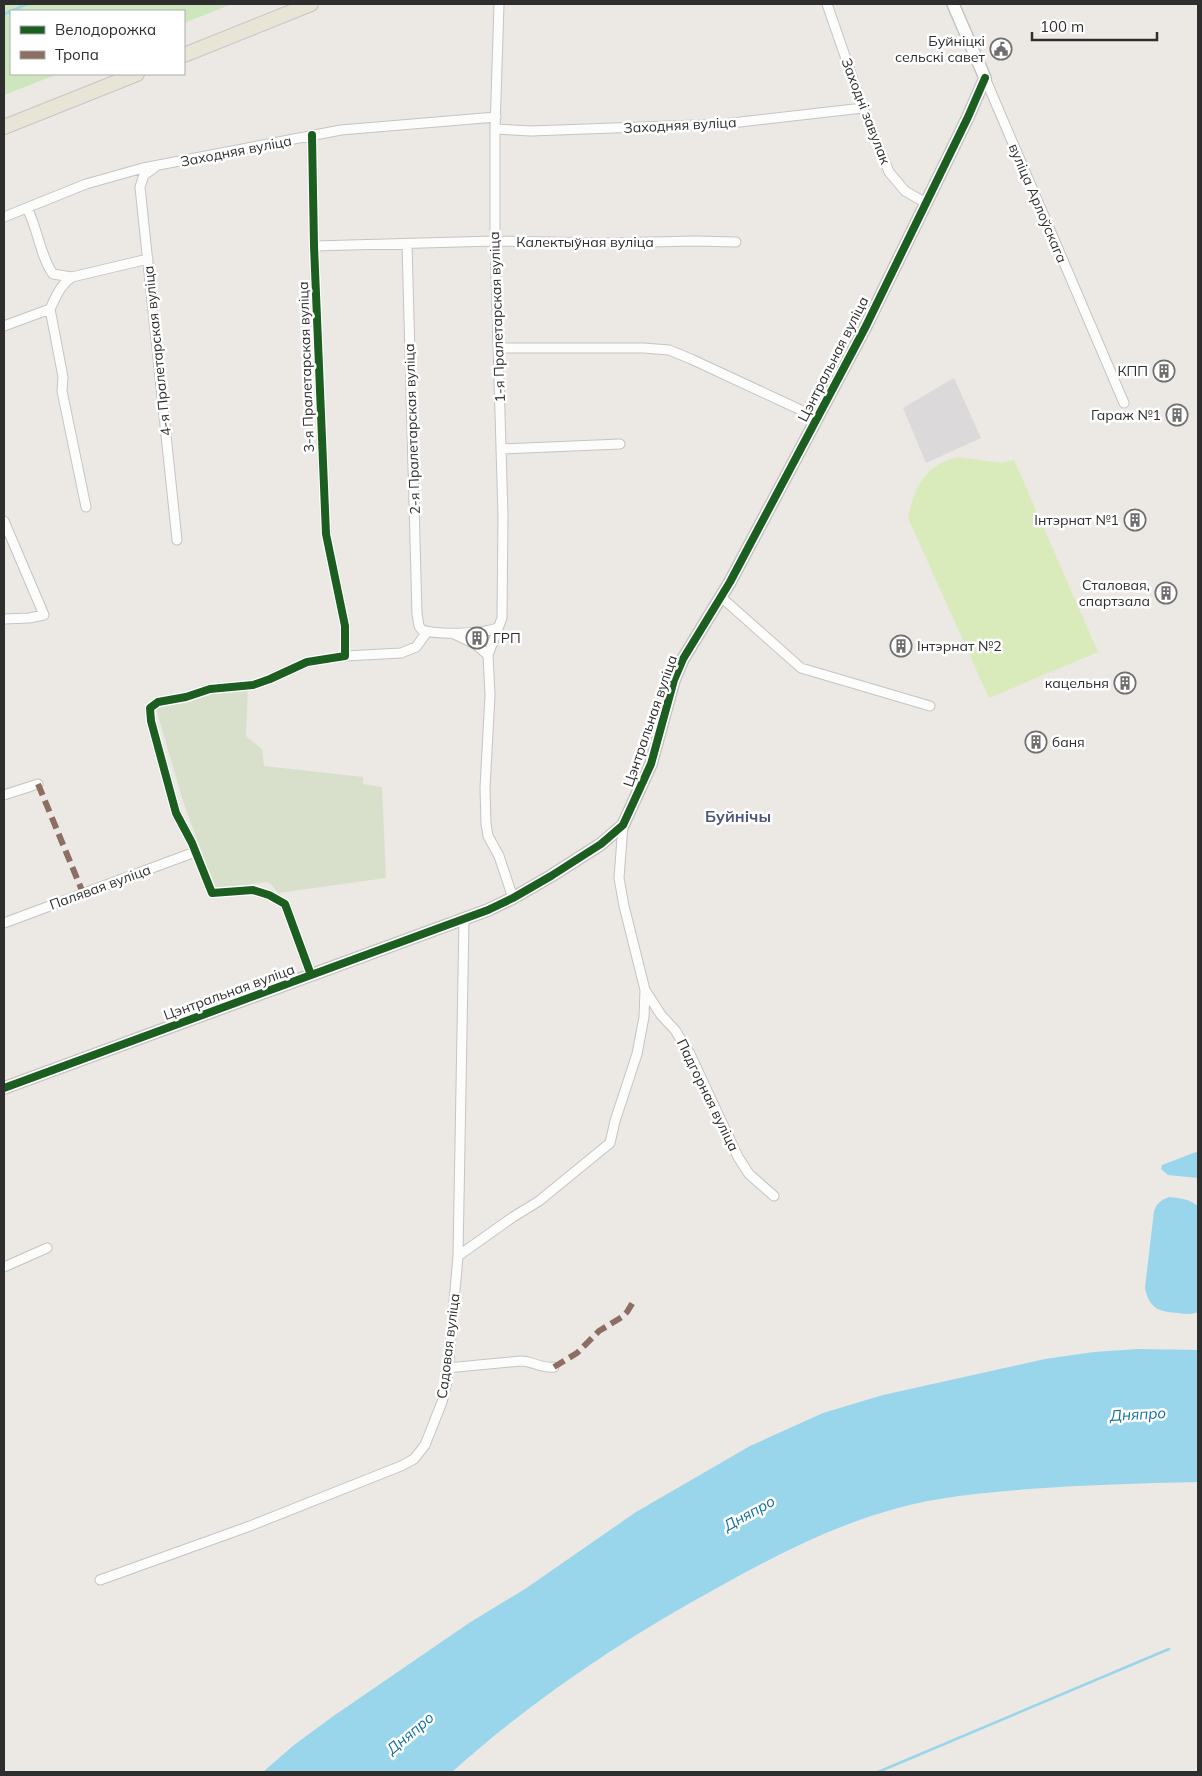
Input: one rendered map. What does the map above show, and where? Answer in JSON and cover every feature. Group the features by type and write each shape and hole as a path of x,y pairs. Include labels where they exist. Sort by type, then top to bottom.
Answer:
{"main road":[{"path":"185,55 311,4"},
{"path":"4,127 134,75"}],"street":[{"name":"1-я Пралетарская вуліца","path":"497,628 502,618 503,516 495,241 495,129 499,4"},
{"name":"Заходні завулак","path":"827,4 863,108 888,172 905,191 926,202"},
{"name":"вуліца Арлоўскага","path":"953,4 1124,403"},
{"name":"Цэнтральная вуліца","path":"4,1088 464,919 513,898 583,856 612,836 623,825 651,764 674,680 682,658 721,597 818,418 865,328 968,117 985,78"},
{"name":"Заходняя вуліца","path":"495,129 531,132 722,124 863,108"},
{"name":"Заходняя вуліца","path":"4,217 86,184 117,174 341,130 496,117"},
{"name":"3-я Пралетарская вуліца","path":"312,136 314,246 326,534 345,626 345,656"},
{"name":"4-я Пралетарская вуліца","path":"155,167 144,175 140,187 177,540"},
{"path":"27,208 34,221 48,268 53,274 72,277"},
{"name":"Калектыўная вуліца","path":"314,246 495,241 604,243 736,242"},
{"name":"2-я Пралетарская вуліца","path":"407,244 417,614 418,626 427,632"},
{"path":"86,506 62,391 63,377 50,309 60,288 72,277 148,259"},
{"path":"4,326 50,309"},
{"path":"499,348 644,348 669,350 818,418"},
{"path":"501,449 620,444"},
{"path":"4,521 44,615 4,619"},
{"path":"721,597 801,668 930,706"},
{"path":"311,975 285,904 269,895 253,890 212,892 196,852 176,813 151,721 150,708 158,702 186,697 210,689 253,685 307,662 345,656 401,653 416,647 427,632 487,631 497,628"},
{"path":"497,628 488,655 490,695 486,824 488,836 499,856 513,898"},
{"path":"449,632 463,637 488,655"},
{"path":"4,794 38,784"},
{"name":"Падгорная вуліца","path":"458,1256 513,1216 540,1202 606,1149 610,1143 635,1059 644,1018 645,990 619,878 623,825"},
{"name":"Палявая вуліца","path":"4,923 196,852"},
{"name":"Садовая вуліца","path":"100,1580 250,1526 400,1466 414,1459 425,1445 430,1427 442,1402 447,1382 458,1256 464,919"},
{"name":"Падгорная вуліца","path":"645,990 661,1015 675,1030 690,1054 738,1156 749,1174 774,1196"},
{"path":"4,1267 47,1248"},
{"path":"448,1368 520,1361 527,1361 549,1368 554,1367"}],"shaded area":[{"path":"954,378 981,438 926,463 903,408"}],"green space":[{"path":"4,4 232,4 185,23 185,10 10,10 10,75 55,75 4,95"},
{"path":"957,457 1002,463 1014,460 1098,652 989,698 908,518 914,497 923,479 937,466"},
{"path":"248,688 246,736 262,749 264,766 363,777 363,784 382,787 386,878 278,893 267,882 215,889 183,801 156,709 217,691"}],"water":[{"path":"1196,1152 1198,1153 1198,1178 1168,1175 1161,1169 1162,1165"},
{"path":"1169,1197 1188,1200 1198,1206 1198,1312 1193,1314 1171,1312 1156,1308 1149,1300 1145,1288 1154,1211 1160,1202"},
{"name":"Дняпро","path":"1138,1349 1198,1350 1198,1482 1029,1489 947,1498 874,1515 828,1532 760,1564 612,1650 514,1720 452,1772 263,1772 294,1745 332,1717 469,1623 525,1589 636,1512 750,1446 823,1413 883,1395 1045,1359 1094,1352"}],"waterway":[{"path":"13,10 27,4"},
{"path":"4,14 10,11"},
{"path":"878,1772 1169,1649"}],"marked path":[{"path":"38,784 83,893"},
{"path":"554,1367 577,1353 599,1331 622,1317 635,1299"}],"cycle path":[{"path":"4,1088 488,910 551,876 601,844 623,825 651,764 674,680 683,659 730,582 865,328 968,117 985,78"},
{"path":"311,975 285,904 269,895 253,890 212,893 192,843 176,813 151,721 150,708 158,702 186,697 210,689 253,685 307,662 345,656 345,626 326,534 314,246 312,135"}],"place":[{"name":"Буйніцкі сельскі савет","path":"1001,49"},
{"name":"КПП","path":"1164,371"},
{"name":"Гараж №1","path":"1177,415"},
{"name":"Інтэрнат №1","path":"1135,520"},
{"name":"Сталовая, спартзала","path":"1166,593"},
{"name":"ГРП","path":"477,638"},
{"name":"Інтэрнат №2","path":"901,646"},
{"name":"кацельня","path":"1125,683"},
{"name":"баня","path":"1036,742"}],"district":[{"name":"Буйнічы","path":"738,816"}]}
